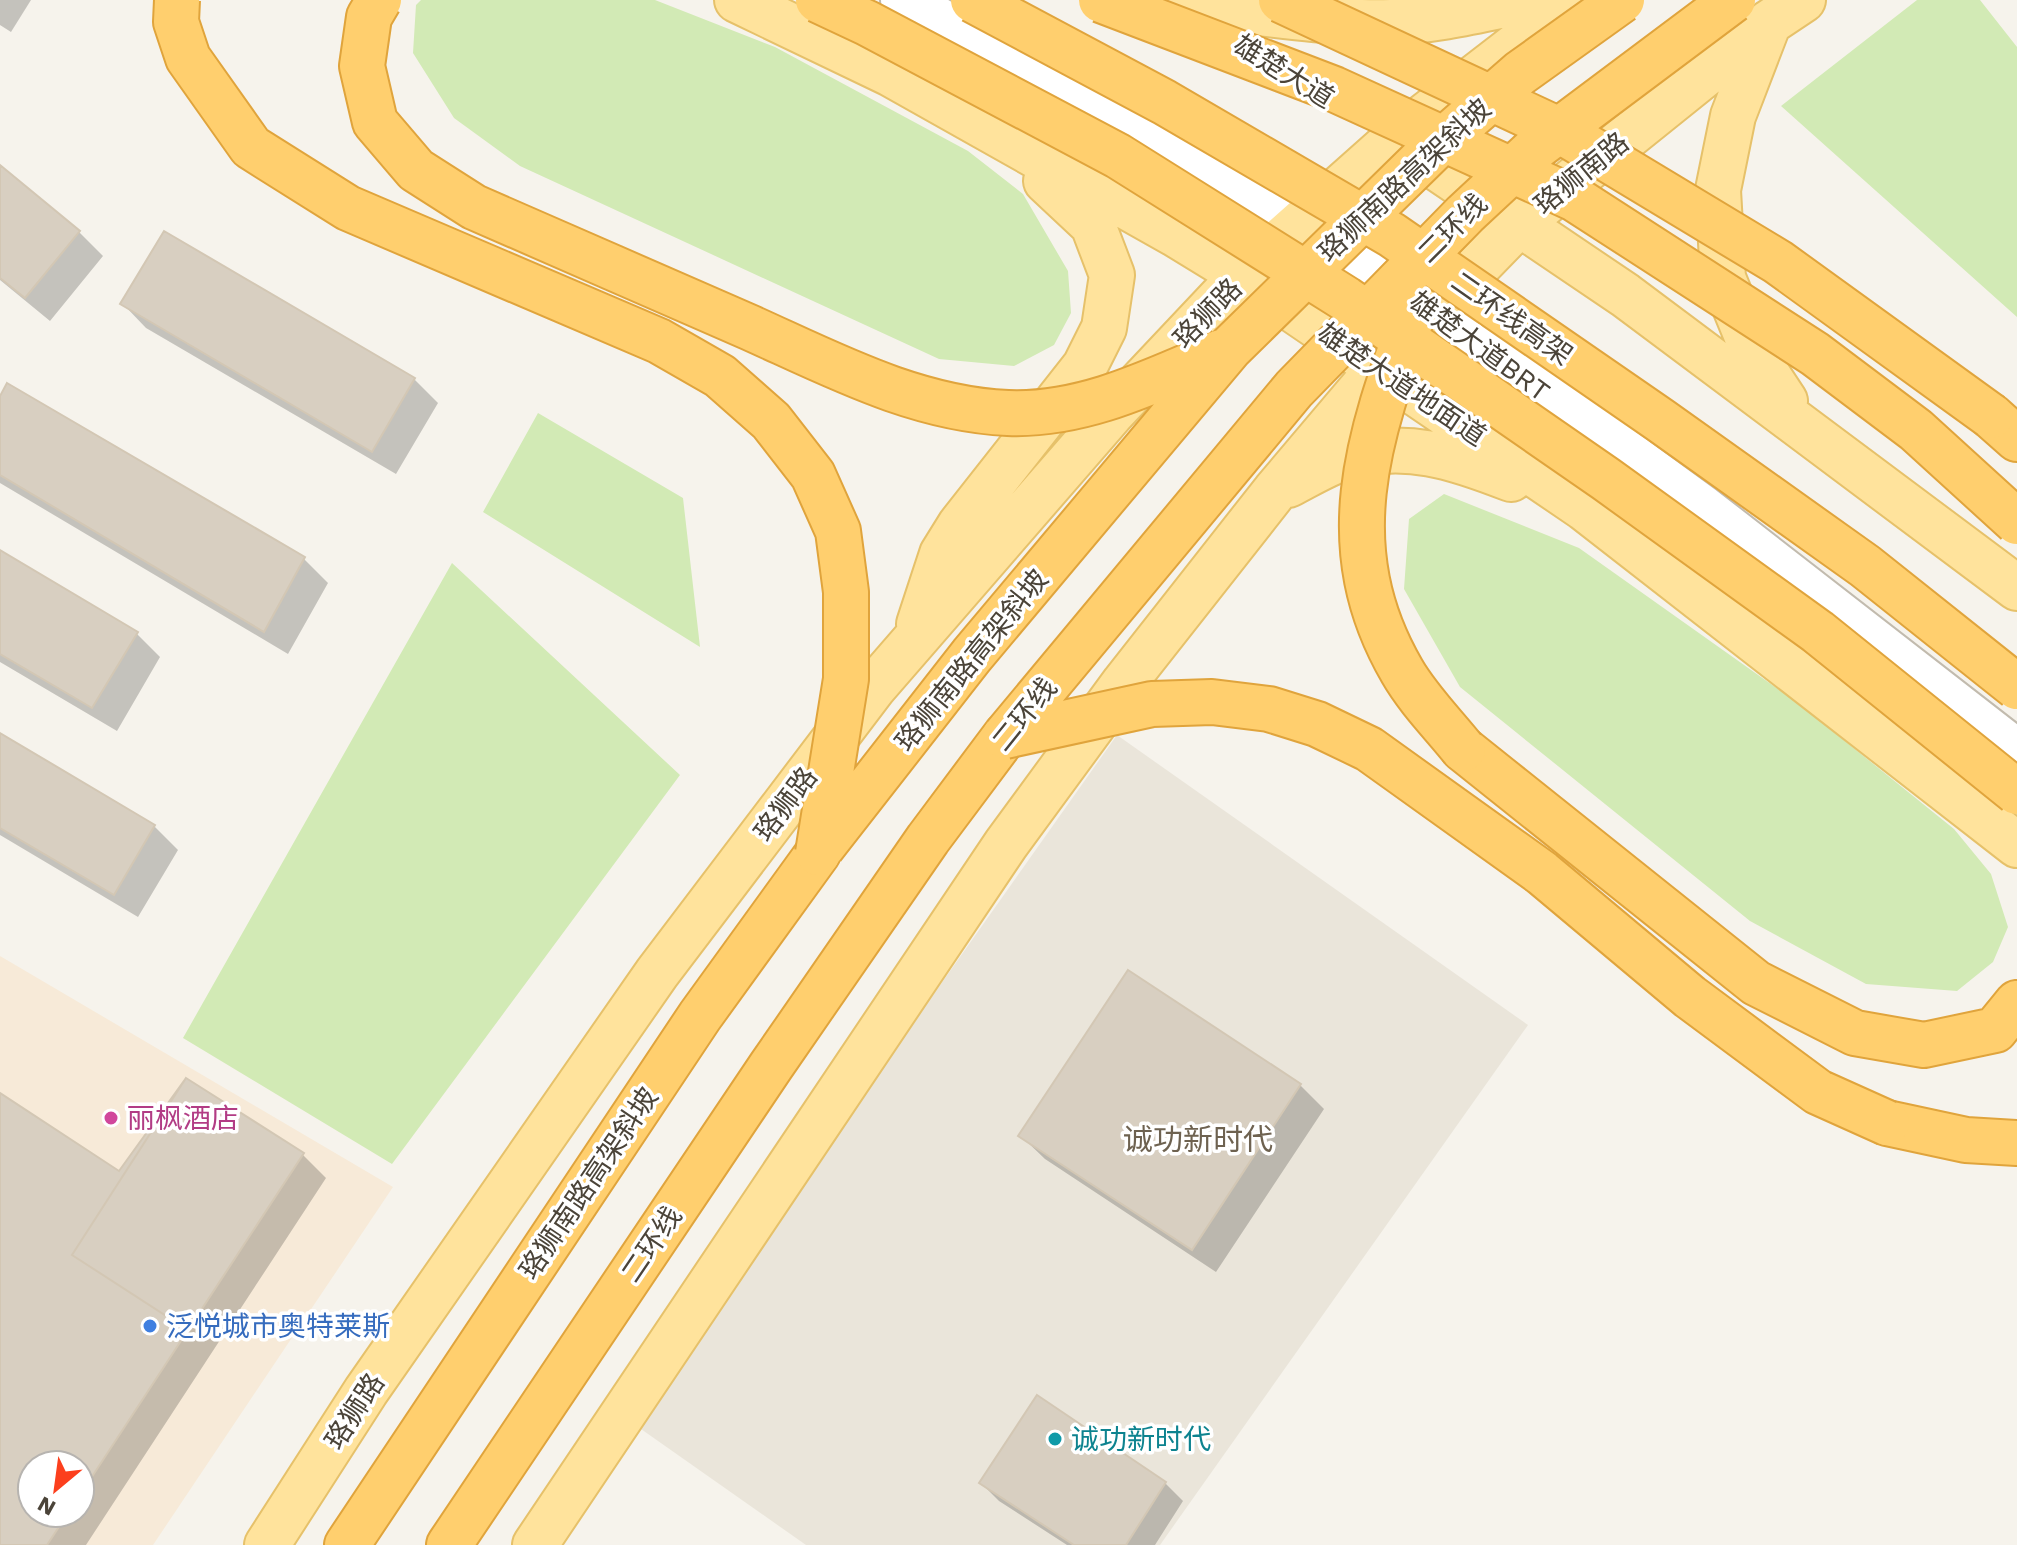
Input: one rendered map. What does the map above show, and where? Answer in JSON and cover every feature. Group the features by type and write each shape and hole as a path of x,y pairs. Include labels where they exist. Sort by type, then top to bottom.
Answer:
{"highway":[{"path":"379,0 369,17 362,66 375,122 416,170 474,207 859,376 939,405 1009,413 1075,408 1145,385 1230,348"},
{"path":"818,0 1118,156 1346,299 1606,479 1818,632 2017,783"},
{"name":"二环线高架","path":"973,0 1164,102 1392,235 1865,566 2017,687"},
{"path":"1101,0 1334,89 1575,199 1815,354 1916,430 2017,522"},
{"path":"1281,0 1559,130 1778,262 1991,416 2017,439"},
{"name":"珞狮南路高架斜坡","path":"347,1545 700,1016 818,853 972,655 1230,348 1433,149 1520,73 1622,0"},
{"path":"174,7 188,58 251,147 348,208 671,348 720,376 771,421 813,475 838,531 846,592 846,679 818,853"},
{"name":"二环线","path":"449,1545 919,851 1005,736 1294,389 1465,214 1538,146 1769,7"},
{"path":"1465,214 1420,296 1386,389 1369,448 1360,510 1364,570 1376,621 1404,674 1463,749 1756,983 1855,1033 1924,1045 1995,1030 2017,1003"},
{"path":"1005,736 1152,704 1212,702 1269,709 1317,724 1369,749 1542,873 1690,997 1818,1092 1887,1123 1966,1140 2017,1143"},
{"path":"1966,1140 2017,1121"}],"main road":[{"name":"雄楚大道地面道","path":"737,0 931,97 1242,275 1584,508 2017,845"},
{"path":"1170,1 1328,19 1391,22 1455,15 1530,0"},
{"path":"1575,0 1395,139 1625,295 2017,588"},
{"name":"雄楚大道","path":"1170,1 1395,139"},
{"path":"1769,7 1733,116 1718,190 1723,278 1754,354 1801,426"},
{"name":"珞狮南路","path":"1379,368 1520,223 1769,7"},
{"path":"914,641 942,554 960,525 1085,366 1104,328 1112,275 1093,225 1041,177 931,97"},
{"name":"珞狮路","path":"267,1545 366,1391 657,973 874,687 1111,414 1242,275 1395,139"},
{"path":"535,1545 1006,844 1124,683 1275,491 1379,368"},
{"path":"1275,491 1343,458 1395,450 1435,453 1471,463 1584,508"}],"lane":[{"name":"雄楚大道BRT","path":"903,0 1301,222 1433,311 1703,508 2017,783"}],"shaded area":[{"name":"诚功新时代","path":"1117,735 1528,1025 1160,1545 806,1545 631,1422"},
{"name":"泛悦城市奥特莱斯","path":"0,956 393,1187 153,1545 0,1545"}],"green space":[{"path":"421,0 655,0 775,47 968,151 1023,194 1068,271 1071,313 1054,345 1014,366 939,359 520,166 454,118 413,53 416,5"},
{"path":"1917,0 1980,0 2017,47 2017,317 1781,106"},
{"path":"538,413 683,498 700,647 483,512"},
{"path":"1444,494 1579,548 1799,704 1954,829 1991,874 2008,927 1993,962 1957,991 1866,984 1750,921 1460,687 1404,589 1409,519"},
{"path":"452,563 680,775 392,1164 183,1038"}],"building":[{"path":"0,165 80,231 25,298 0,278"},
{"path":"164,231 415,378 372,452 120,304"},
{"path":"7,383 305,557 264,632 0,475 0,396"},
{"path":"0,550 138,632 92,708 0,654"},
{"path":"0,733 155,825 114,895 0,828"},
{"path":"1128,970 1301,1084 1192,1250 1018,1136"},
{"path":"186,1078 304,1153 96,1471 96,1449 16,1449 16,1529 58,1529 47,1545 0,1545 0,1093 119,1171"},
{"path":"186,1078 304,1153 188,1330 72,1255"},
{"name":"诚功新时代","path":"1037,1395 1166,1482 1126,1545 1074,1545 979,1483"}],"place":[{"name":"丽枫酒店","path":"111,1118"},
{"name":"泛悦城市奥特莱斯","path":"150,1326"},
{"name":"诚功新时代","path":"1055,1439"}],"district":[{"name":"诚功新时代","path":"1198,1140"}]}
